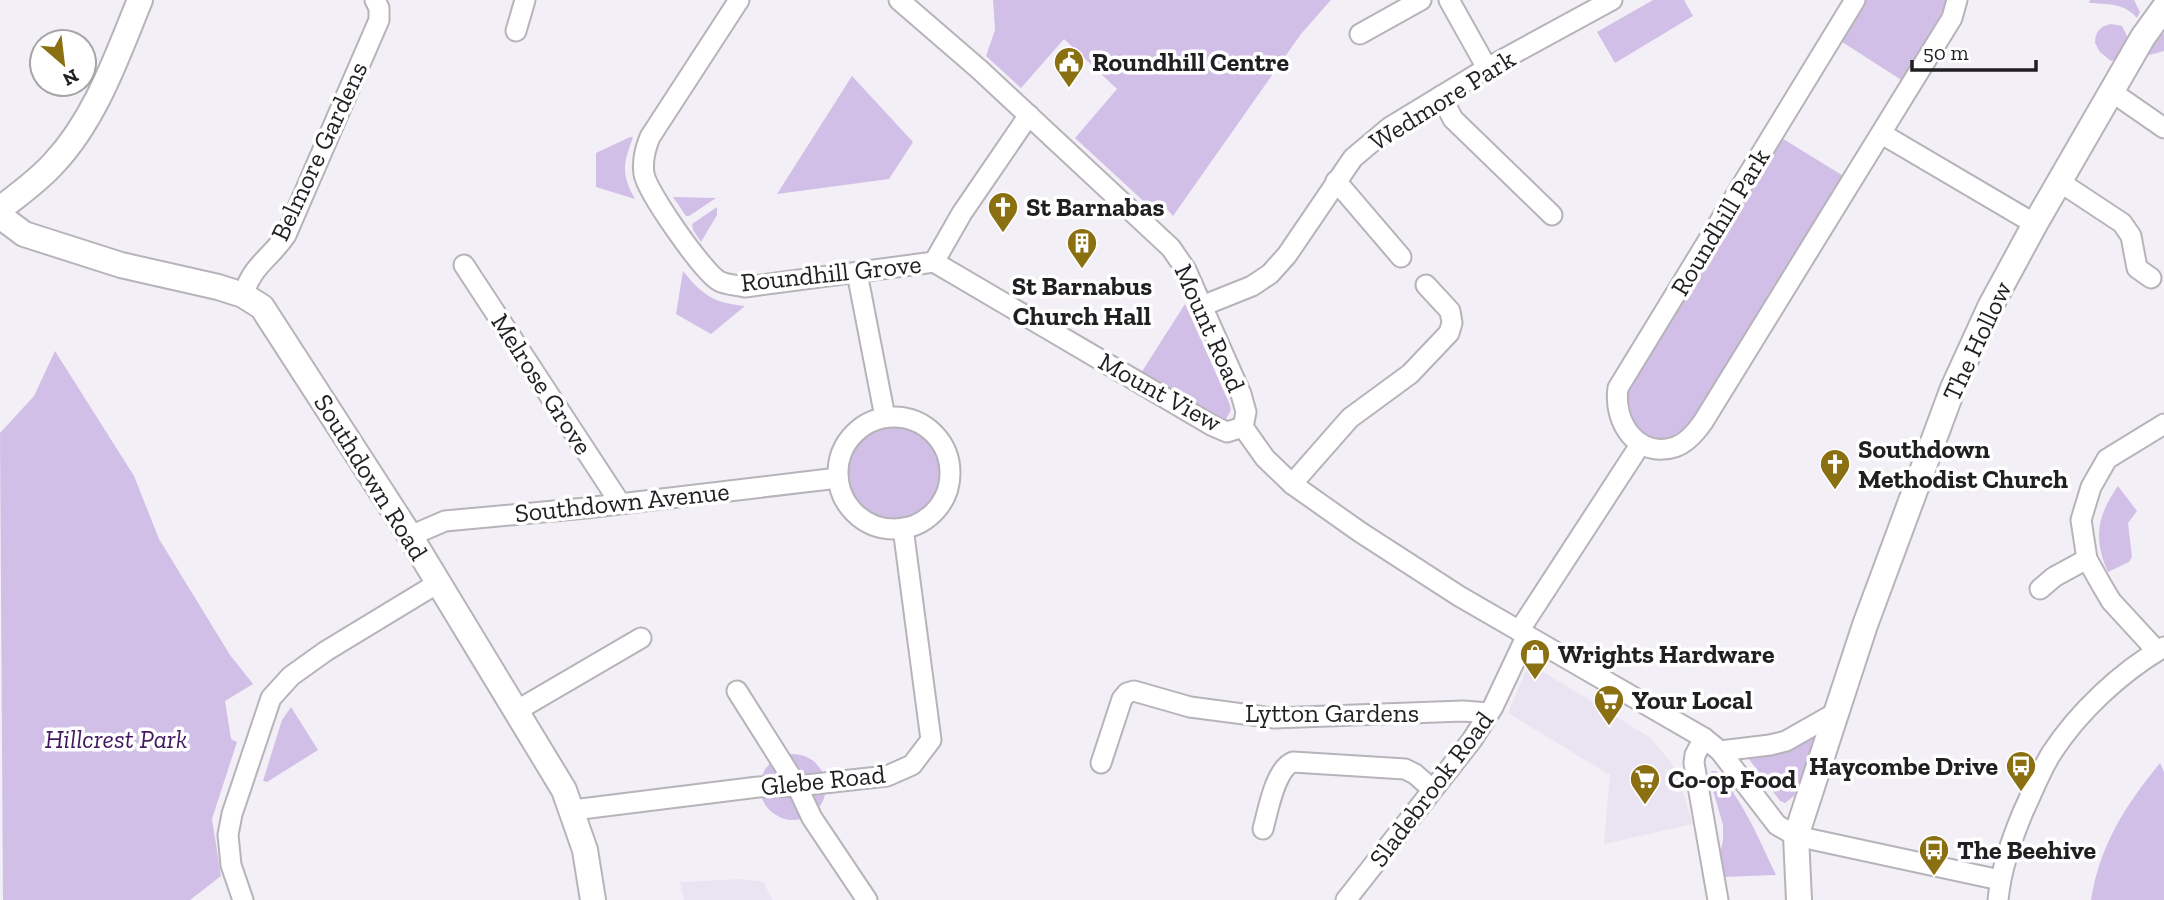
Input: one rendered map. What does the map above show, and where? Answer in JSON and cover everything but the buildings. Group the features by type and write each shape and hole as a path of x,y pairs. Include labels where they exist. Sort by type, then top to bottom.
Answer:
{"street":[{"path":"0,209 48,169 73,140 107,80 140,0"},
{"name":"Belmore Gardens","path":"243,295 261,261 277,248 286,235 379,20 379,8 375,0"},
{"path":"516,31 525,0"},
{"name":"Roundhill Grove","path":"738,0 650,137 644,153 644,175 651,191 707,271 720,282 745,287 934,262 962,213 1030,115"},
{"name":"Mount Road","path":"899,0 1030,115 1171,248 1186,270 1241,394 1246,412 1243,427 1265,458 1292,484 1459,596 1704,738 1720,751 1777,825 1796,836"},
{"path":"1360,34 1422,0"},
{"path":"1448,0 1487,68"},
{"name":"Wedmore Park","path":"1202,306 1252,286 1270,274 1287,255 1353,158 1390,127 1487,68 1612,0"},
{"name":"Roundhill Park","path":"1640,445 1630,437 1618,415 1618,388 1855,0"},
{"path":"1523,633 1640,445 1655,449 1675,447 1692,437 1882,134 1952,18 1957,0"},
{"name":"The Hollow","path":"1799,900 1796,836 1865,625 1953,388 1990,307 2035,225 2143,37 2164,8"},
{"path":"2112,92 2164,128"},
{"path":"1441,96 1453,119 1552,215"},
{"path":"1882,134 2035,225"},
{"path":"1336,181 1401,257"},
{"path":"2060,183 2122,223 2131,236 2137,268 2151,278"},
{"name":"Southdown Road","path":"0,216 24,234 121,265 243,295 262,307 410,536 564,790 585,850 593,900"},
{"name":"Mount View","path":"934,262 1213,426 1227,432 1243,427"},
{"name":"Melrose Grove","path":"464,265 620,503"},
{"path":"858,274 885,418"},
{"path":"1292,484 1350,418 1410,374 1449,333 1452,323 1450,311 1426,285"},
{"path":"885,418 905,418 921,423 932,431 946,452 950,471 950,483 934,512 917,524 903,528 880,527 868,523 851,509 838,478 838,468 845,446 855,433 864,425 885,418"},
{"path":"1998,900 2000,880 2013,836 2051,754 2071,726 2096,700 2160,649 2111,601 2087,559 2081,520 2091,487 2107,459 2164,424"},
{"name":"Southdown Avenue","path":"410,536 445,521 838,478"},
{"name":"Glebe Road","path":"573,810 758,787 797,786 887,776 912,765 930,740 903,528"},
{"path":"2040,589 2054,577 2087,559"},
{"path":"243,900 231,865 228,835 232,814 271,698 291,676 326,651 438,583"},
{"name":"Sladebrook Road","path":"1346,900 1472,740 1489,713 1523,633"},
{"path":"516,711 641,638"},
{"path":"737,691 797,786 812,818 867,900"},
{"name":"Lytton Gardens","path":"1101,763 1122,699 1127,693 1134,691 1190,707 1274,718 1463,711 1489,713"},
{"path":"1720,751 1786,741 1837,712"},
{"path":"1704,738 1694,763 1718,900"},
{"path":"1263,829 1280,773 1286,765 1293,762 1405,769 1416,774 1433,789"},
{"path":"1796,836 2000,880"}],"shaded area":[{"path":"1529,663 1649,737 1670,761 1677,774 1693,824 1604,844 1610,775 1508,713"},
{"path":"743,879 763,882 773,900 684,900 680,882"}],"green space":[{"path":"993,0 1331,0 1301,34 1173,216 1167,209 1162,214 1154,205 1151,208 1075,138 1117,89 1064,39 1021,88 986,56 995,30"},
{"path":"1653,0 1684,0 1693,16 1615,63 1597,32"},
{"path":"1865,0 1949,0 1903,81 1839,40"},
{"path":"2090,0 2134,0 2140,12 2137,18 2127,9 2109,4 2089,3"},
{"path":"2111,24 2122,26 2128,38 2116,59 2111,61 2100,52 2095,43 2099,30"},
{"path":"2164,33 2164,51 2142,57 2155,38"},
{"path":"852,76 913,142 889,179 777,194"},
{"path":"633,137 625,169 627,182 635,199 596,187 596,153"},
{"path":"1780,137 1845,177 1692,429 1682,436 1657,442 1634,430 1624,403 1628,385"},
{"path":"673,197 716,198 686,216"},
{"path":"717,207 717,215 701,242 692,224"},
{"path":"683,271 696,286 717,300 745,306 711,334 676,314"},
{"path":"1185,304 1230,405 1231,410 1226,419 1220,420 1141,373"},
{"name":"Hillcrest Park","path":"55,351 134,476 159,539 230,655 253,684 225,701 231,739 237,742 212,819 221,876 190,900 3,900 0,433 34,396"},
{"path":"885,426 903,426 928,439 938,455 941,473 938,491 928,507 903,520 885,520 860,507 847,482 847,464 860,439"},
{"path":"2118,486 2137,511 2128,523 2132,557 2129,562 2108,572 2100,548 2099,527 2105,507"},
{"path":"291,707 318,750 267,782 263,781 282,720"},
{"path":"1814,736 1817,740 1794,796 1785,803 1780,801 1749,759 1751,755 1790,749"},
{"path":"786,754 800,754 812,759 821,768 826,787 824,800 817,811 800,820 786,820 774,815 765,806 760,794 760,780 765,768 774,759"},
{"path":"2160,763 2164,772 2164,900 2091,900 2101,861 2116,827 2125,810"},
{"path":"1716,771 1726,782 1742,807 1776,875 1722,877 1720,854 1723,825 1710,780 1709,774"}],"place":[{"name":"Roundhill Centre","path":"1069,89"},
{"name":"St Barnabas","path":"1003,234"},
{"name":"St Barnabus Church Hall","path":"1082,270"},
{"name":"Southdown Methodist Church","path":"1835,491"},
{"name":"Wrights Hardware","path":"1535,681"},
{"name":"Your Local","path":"1609,727"},
{"name":"Haycombe Drive","path":"2021,793"},
{"name":"Co-op Food","path":"1645,806"},
{"name":"The Beehive","path":"1934,877"}]}
